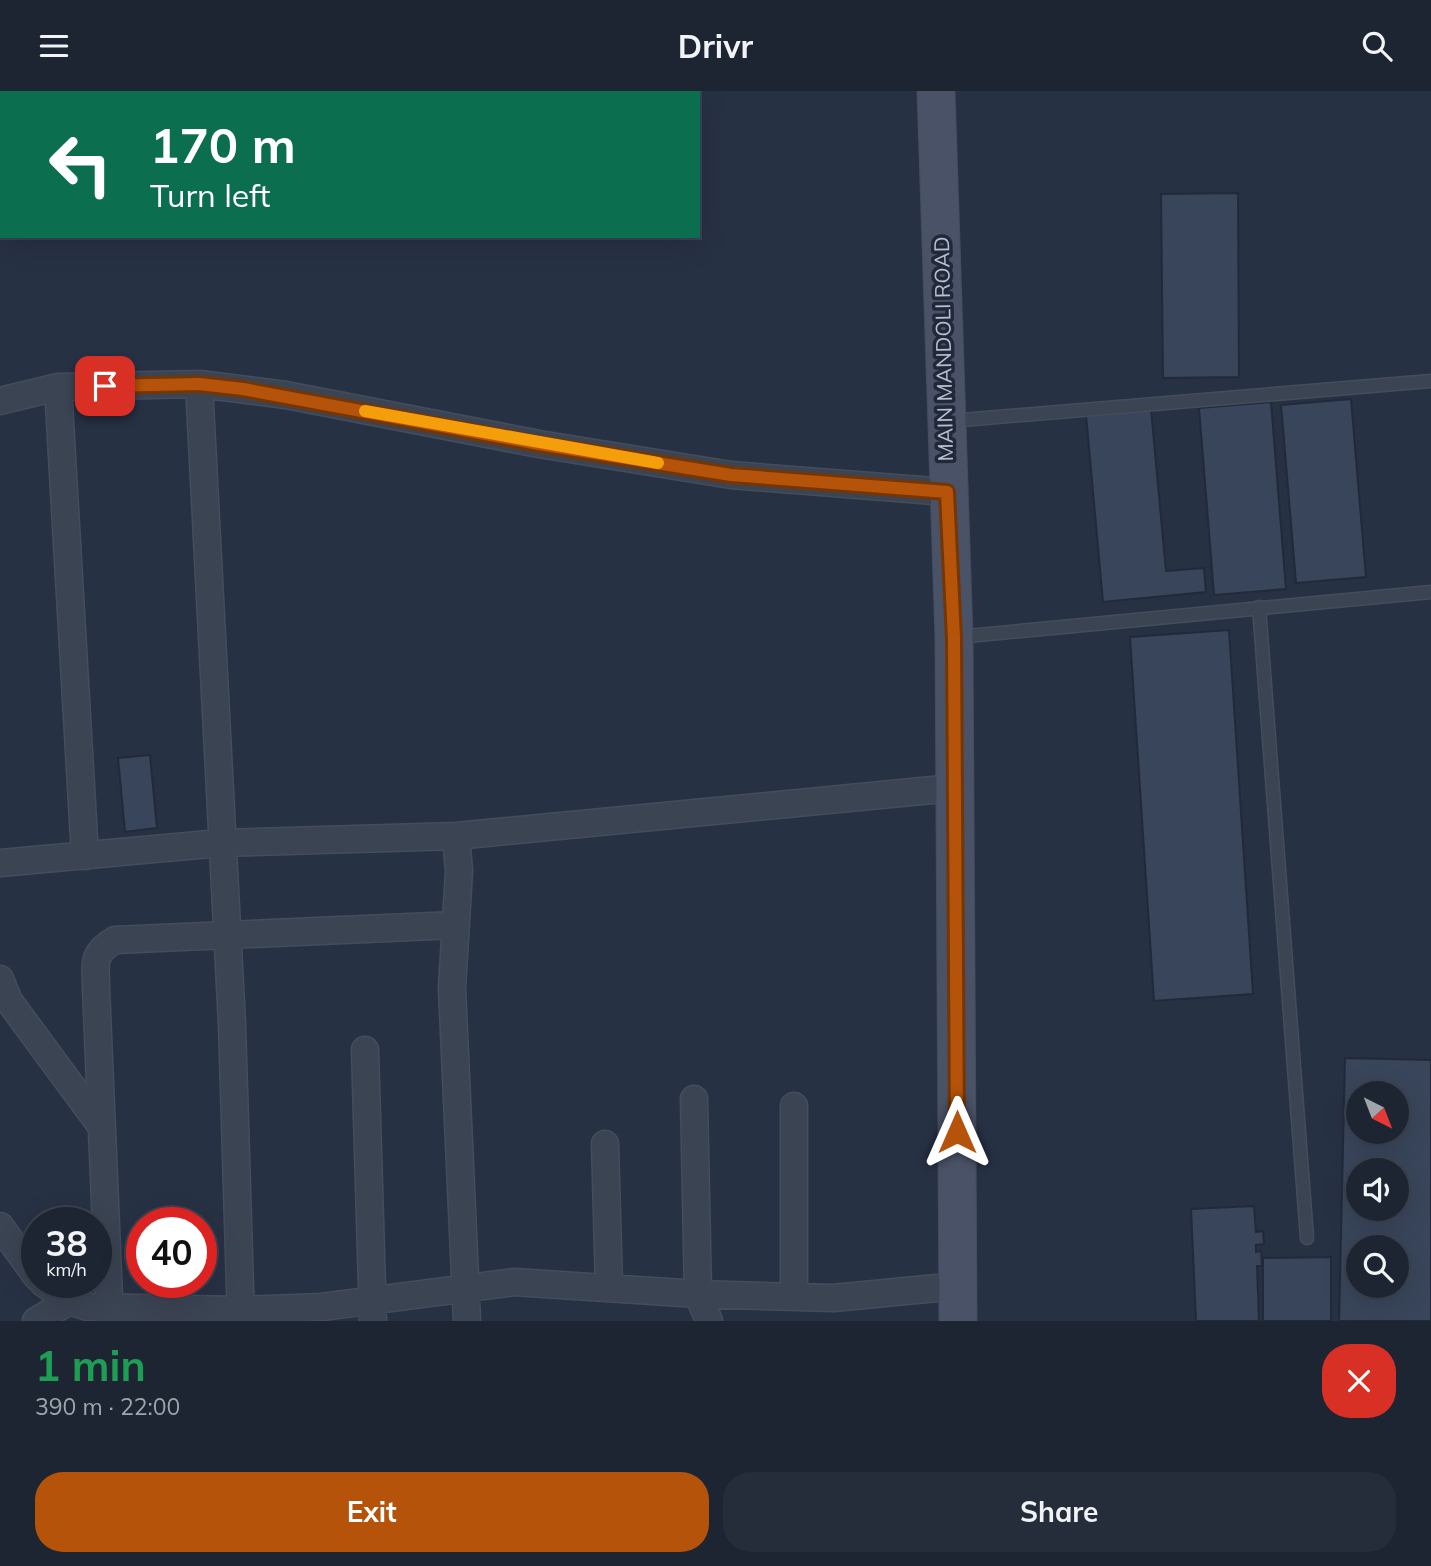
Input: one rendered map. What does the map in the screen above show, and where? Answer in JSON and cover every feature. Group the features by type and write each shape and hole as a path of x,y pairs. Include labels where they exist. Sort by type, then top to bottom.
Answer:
{"street":[{"name":"MAIN MANDOLI ROAD","path":"936,91 948,421 947,492 954,638 958,1304"},
{"path":"199,384 226,936 241,1316"},
{"path":"0,401 58,387 199,384 286,395 514,439 731,475 947,492"},
{"path":"58,387 85,856"},
{"path":"0,863 220,843 456,836 953,788"},
{"path":"456,836 459,871 452,988 467,1321"},
{"path":"109,1315 96,988 96,957 101,948 115,940 456,926"},
{"path":"0,979 9,1001 102,1126"},
{"path":"365,1050 372,1311"},
{"path":"694,1098 698,1294 709,1321"},
{"path":"794,1107 794,1297"},
{"path":"605,1144 609,1286"},
{"path":"0,1226 21,1255"},
{"path":"65,1298 109,1315 241,1316 322,1307 372,1311 465,1289 514,1282 609,1286 698,1294 958,1304"},
{"path":"36,1321 69,1301"}],"lane":[{"path":"948,421 1431,381"},
{"path":"954,638 1431,592"},
{"path":"1259,607 1307,1238"}],"building":[{"path":"1238,193 1239,377 1163,378 1161,194"},
{"path":"1351,399 1366,577 1296,583 1281,405"},
{"path":"1271,402 1286,589 1214,595 1199,408"},
{"path":"1151,409 1166,571 1204,568 1206,592 1103,602 1086,415"},
{"path":"1229,630 1253,994 1154,1001 1130,637"},
{"path":"150,755 157,828 125,832 118,758"},
{"path":"1345,1058 1431,1060 1431,1321 1339,1321"},
{"path":"1254,1206 1256,1232 1263,1231 1264,1244 1256,1245 1256,1252 1261,1251 1262,1266 1257,1266 1259,1321 1196,1321 1191,1209"},
{"path":"1331,1257 1331,1321 1263,1321 1263,1258"}],"slow traffic":[{"path":"365,411 658,463"}],"route":[{"path":"105,386 199,384 243,389 539,444 731,475 947,492 954,638 957,1132"}]}
